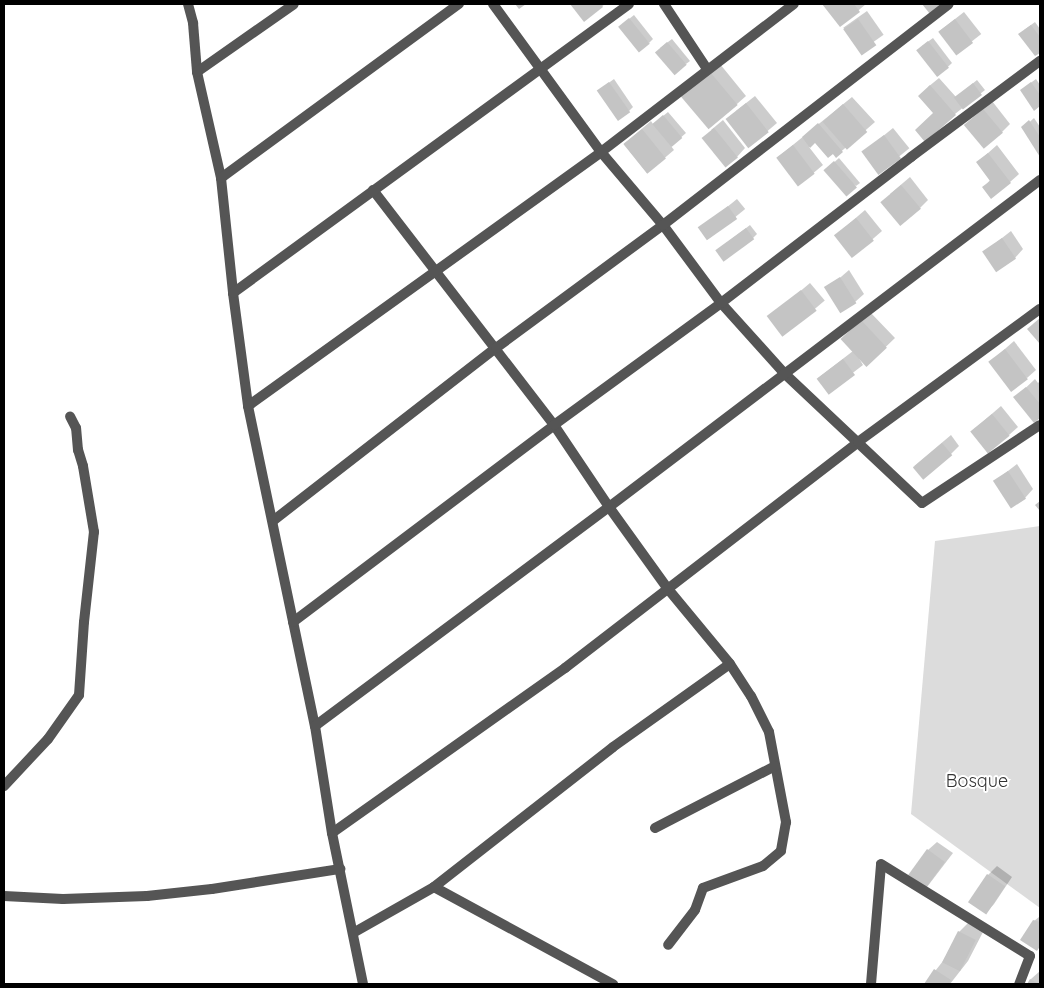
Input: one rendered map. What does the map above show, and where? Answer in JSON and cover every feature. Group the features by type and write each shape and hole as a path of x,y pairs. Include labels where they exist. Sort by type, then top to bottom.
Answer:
{"street":[{"path":"188,4 193,23 197,72 221,178 233,293 248,406 274,520 292,622 315,726 332,833 362,984"},
{"path":"197,72 294,4"},
{"path":"221,178 459,4"},
{"path":"493,4 600,152 663,225 721,304 785,374 922,504 1040,424"},
{"path":"233,293 629,4"},
{"path":"664,4 707,69"},
{"path":"248,406 600,152 794,4"},
{"path":"274,520 496,348 663,225 949,4"},
{"path":"292,622 554,425 721,304 911,157 1040,61"},
{"path":"315,726 609,507 1040,180"},
{"path":"373,190 554,425 609,507 668,589 730,664 751,696 769,732 786,822 780,851 763,866 703,888 695,910 668,945"},
{"path":"332,833 565,668 858,442 1040,309"},
{"path":"4,786 48,739 79,695 84,622 94,532 83,466 78,450 76,428 70,416"},
{"path":"353,933 434,887 613,747 730,664"},
{"path":"655,828 775,766"},
{"path":"871,984 881,864 1030,956 1019,984"},
{"path":"4,896 63,899 147,896 212,889 340,869"},
{"path":"434,887 613,984"}],"green space":[{"name":"Bosque","path":"1040,526 1040,908 911,814 935,541"}],"building":[{"path":"515,4 526,4 519,9"},
{"path":"570,4 601,4 603,7 584,22"},
{"path":"822,4 854,4 860,12 840,27"},
{"path":"922,4 942,4 930,14"},
{"path":"629,18 650,44 639,52 618,27"},
{"path":"858,19 876,45 862,56 843,29"},
{"path":"955,19 973,43 956,56 938,32"},
{"path":"1031,25 1040,37 1040,53 1035,56 1018,34"},
{"path":"928,41 949,68 937,77 916,50"},
{"path":"667,42 687,65 675,75 655,52"},
{"path":"710,72 738,105 709,129 681,96"},
{"path":"609,82 630,112 618,121 597,91"},
{"path":"1031,82 1040,95 1040,106 1034,111 1020,90"},
{"path":"973,83 982,95 963,109 954,97"},
{"path":"930,85 956,115 925,142 915,130 933,113 918,96"},
{"path":"746,103 769,132 748,148 726,119"},
{"path":"843,104 867,132 847,150 823,122"},
{"path":"983,109 1003,133 984,149 964,125"},
{"path":"663,115 682,138 672,147 652,124"},
{"path":"1029,120 1040,137 1040,157 1021,127"},
{"path":"818,123 843,152 836,158 833,154 828,158 815,143 810,148 802,137"},
{"path":"714,128 738,158 725,168 702,138"},
{"path":"642,129 666,159 647,174 623,144"},
{"path":"884,135 901,158 878,175 861,151"},
{"path":"793,145 815,174 798,186 776,158"},
{"path":"988,153 1011,183 991,199 982,187 990,181 976,162"},
{"path":"834,161 857,187 846,197 823,170"},
{"path":"901,185 921,209 900,226 880,202"},
{"path":"728,206 737,219 707,240 698,227"},
{"path":"856,218 874,241 852,258 834,235"},
{"path":"746,228 754,239 723,262 715,250"},
{"path":"1002,238 1016,259 996,272 982,251"},
{"path":"840,277 856,303 840,313 824,287"},
{"path":"801,290 817,311 782,337 767,316"},
{"path":"1040,318 1040,344 1027,329"},
{"path":"861,320 887,348 866,367 841,339"},
{"path":"1005,349 1028,379 1011,392 988,362"},
{"path":"843,359 855,375 829,395 817,379"},
{"path":"1026,387 1040,404 1040,418 1034,423 1013,397"},
{"path":"992,414 1010,436 988,453 970,432"},
{"path":"942,443 952,455 923,480 913,467"},
{"path":"1008,471 1026,499 1011,508 993,481"},
{"path":"1040,501 1040,511 1035,505"},
{"path":"927,849 945,862 926,888 908,875"},
{"path":"987,874 1005,886 986,914 968,902"},
{"path":"1033,920 1040,922 1040,946 1037,951 1020,940"},
{"path":"958,931 976,940 960,971 942,962"},
{"path":"934,969 951,980 949,984 924,984"},
{"path":"1030,979 1039,984 1027,984"}]}
